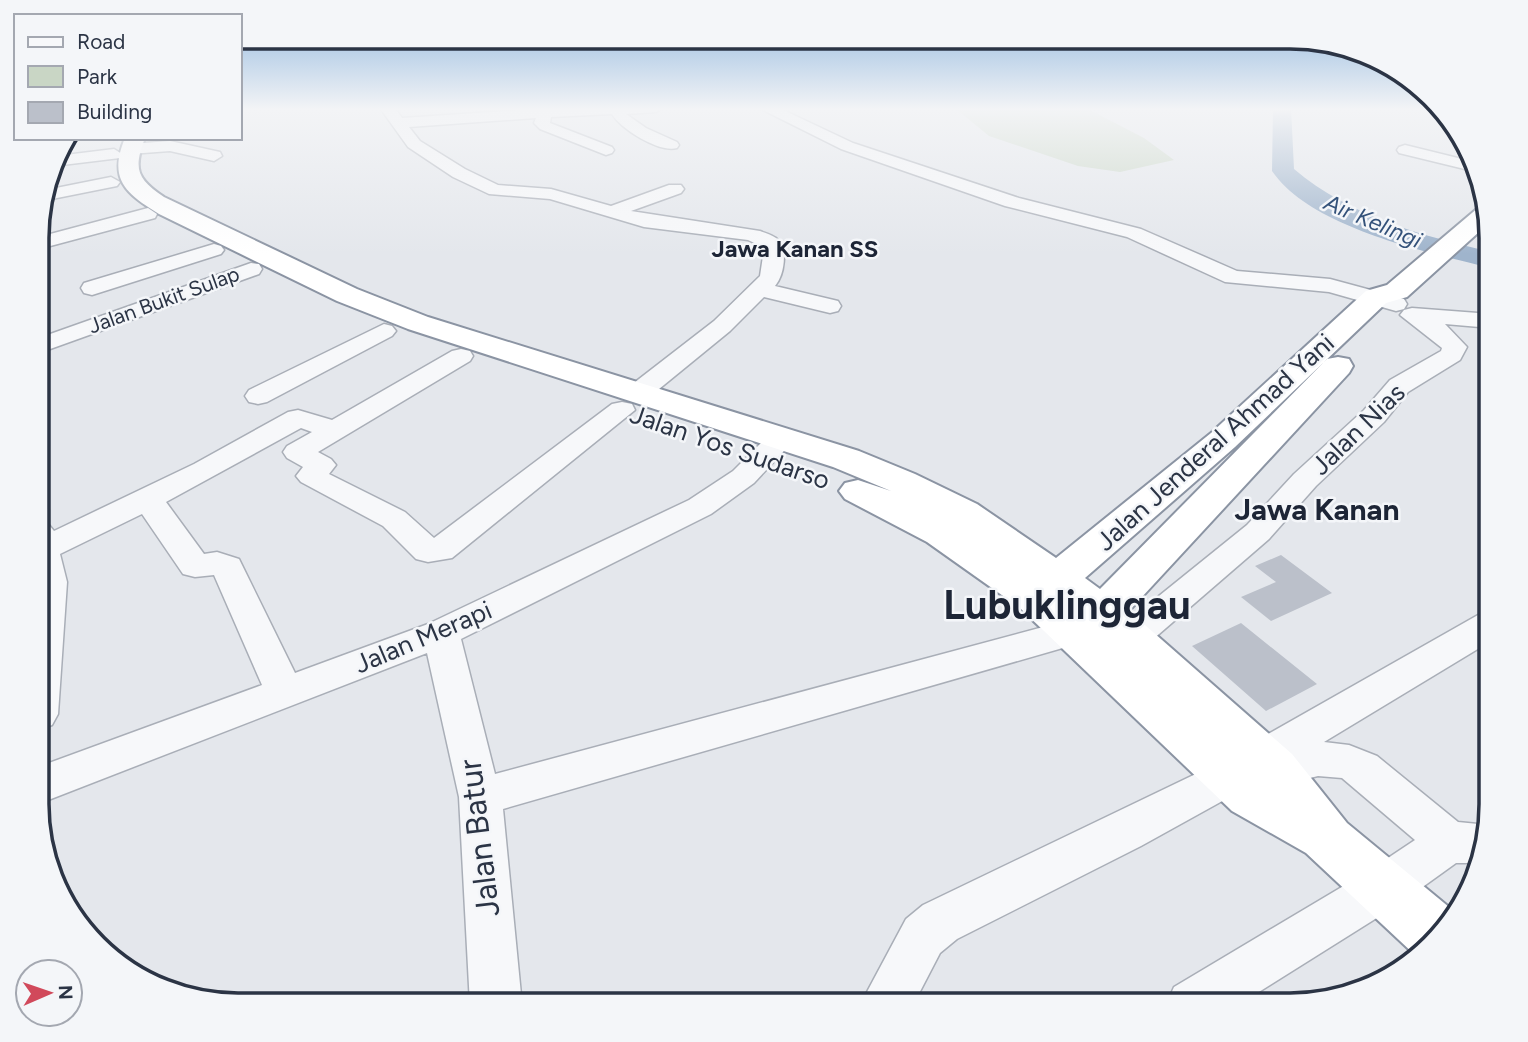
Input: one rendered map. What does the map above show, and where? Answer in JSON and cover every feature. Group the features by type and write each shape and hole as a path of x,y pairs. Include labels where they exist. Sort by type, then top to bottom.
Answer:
{"highway":[{"name":"Jalan Yos Sudarso","path":"121,157 124,201 214,250 347,295 630,401 773,449 880,500 1048,588 1102,627 1255,768 1250,795 1328,840 1431,930"},
{"name":"Jalan Yos Sudarso","path":"122,157 132,184 144,195 263,265 323,305 384,331 461,356 630,401"},
{"name":"Jalan Jenderal Ahmad Yani","path":"1102,627 1425,269 1478,220"},
{"name":"Jalan Jenderal Ahmad Yani","path":"1048,588 1233,431 1394,304"}],"street":[{"path":"66,160 96,157"},
{"path":"55,190 116,157"},
{"path":"435,157 484,186 509,192 551,194 673,226 764,238 770,243 771,278 722,326 440,550 433,552 428,551 394,519 311,476 321,465 297,452 461,356"},
{"path":"878,157 1012,202 1135,233 1233,277 1330,286 1394,304 1479,319"},
{"path":"1432,157 1464,164"},
{"path":"614,211 675,189"},
{"path":"49,240 148,214"},
{"path":"92,288 214,250"},
{"name":"Jalan Bukit Sulap","path":"49,342 263,265"},
{"path":"759,289 830,306"},
{"name":"Jalan Nias","path":"1102,627 1258,532 1305,480 1374,416 1399,386 1451,355 1455,347 1447,338 1394,304"},
{"path":"258,396 384,331"},
{"path":"49,558 300,417 334,430"},
{"name":"Jalan Merapi","path":"49,782 441,633 729,491 773,449"},
{"path":"149,501 195,566 217,563 227,567 285,693"},
{"path":"480,797 1102,627"},
{"path":"892,993 923,936 940,922 1255,768 1479,631"},
{"name":"Jalan Batur","path":"441,633 480,797 495,993"},
{"path":"1212,993 1383,888 1465,843 1362,768 1346,761 1328,757 1255,768"}],"green space":[{"path":"1050,157 1169,157 1174,160 1120,172 1078,166"}],"building":[{"path":"1281,555 1332,593 1271,621 1241,597 1276,582 1255,566"},
{"path":"1241,623 1317,684 1266,711 1192,646"}],"waterway":[{"name":"Air Kelingi","path":"1283,157 1283,171 1304,190 1353,218 1407,238 1479,257"}],"district":[{"name":"Jawa Kanan SS","path":"795,249"},
{"name":"Jawa Kanan","path":"1317,510"},
{"name":"Lubuklinggau","path":"1067,605"}]}
